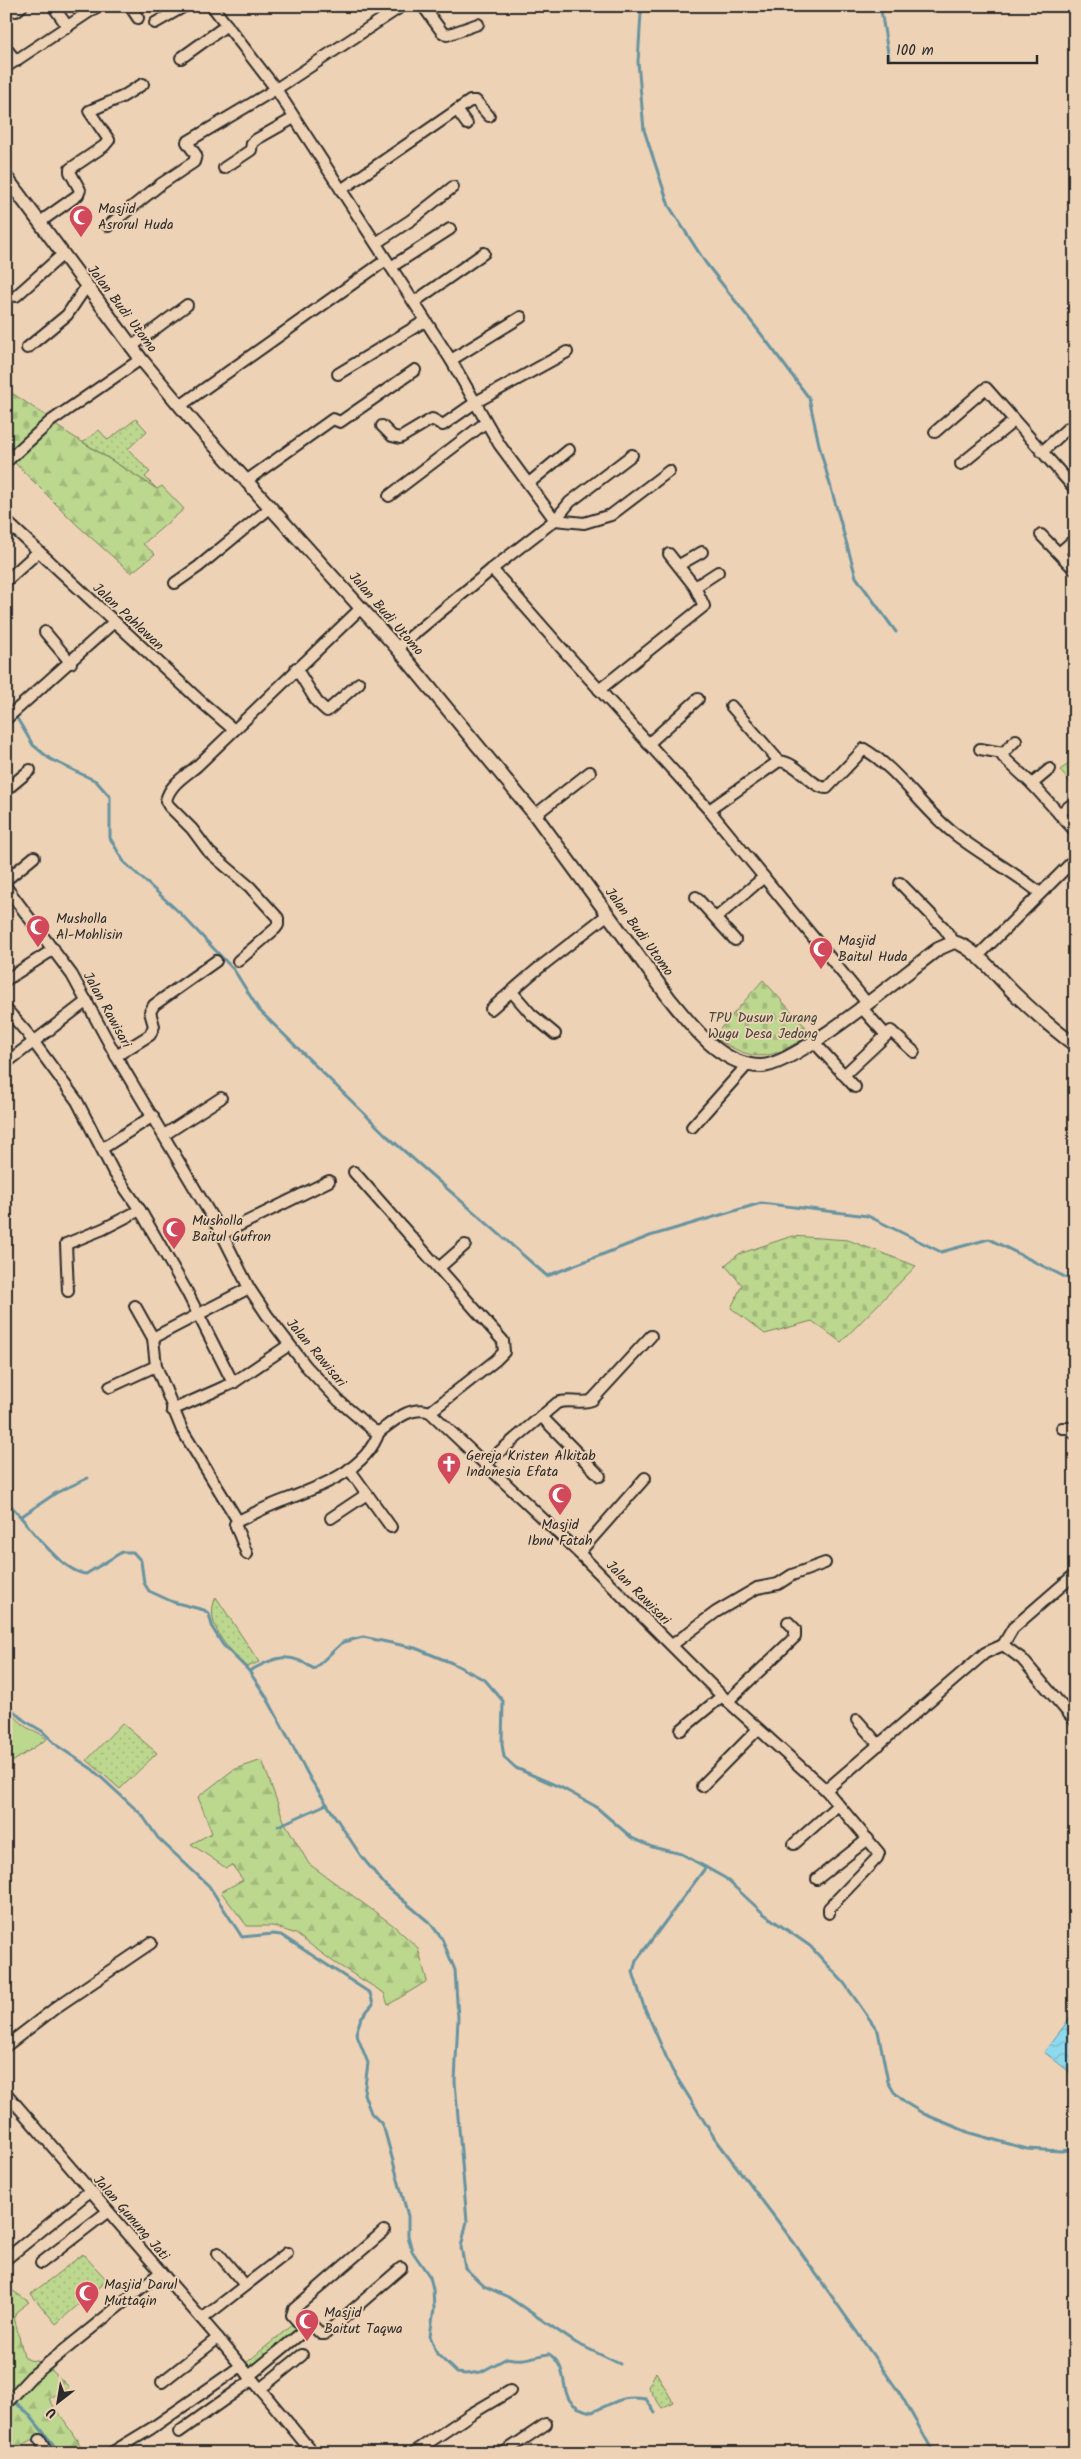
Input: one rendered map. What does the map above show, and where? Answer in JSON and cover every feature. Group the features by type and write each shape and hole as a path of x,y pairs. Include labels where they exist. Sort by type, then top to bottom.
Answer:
{"street":[{"path":"53,6 68,27"},
{"path":"6,67 98,6"},
{"path":"130,6 138,18"},
{"path":"155,23 185,6"},
{"path":"212,6 276,89 451,360 486,423 555,520 584,524 611,515 669,471"},
{"path":"108,226 161,184 194,162 196,155 188,142 276,89 402,6"},
{"path":"422,6 442,32 447,35 478,24"},
{"path":"181,58 227,25"},
{"path":"6,48 16,61"},
{"path":"40,222 78,195 80,190 70,169 104,146 109,140 89,111 122,97 144,84"},
{"path":"341,190 474,100 489,116"},
{"path":"457,110 467,124"},
{"path":"224,168 251,150 252,143 257,139 294,118"},
{"name":"Jalan Budi Utomo","path":"8,184 40,222 62,255 141,360 270,508 398,648 535,815 607,915 692,1026 719,1050 748,1064"},
{"path":"376,243 411,220 453,187"},
{"path":"180,406 389,264 450,229"},
{"path":"414,302 484,253"},
{"path":"16,296 62,255"},
{"path":"27,348 67,314 86,287"},
{"path":"131,347 186,305"},
{"path":"451,360 521,317"},
{"path":"338,374 425,321"},
{"path":"382,426 392,436 400,438 432,419 443,425 476,402 567,352"},
{"path":"6,462 51,421 141,360"},
{"path":"246,481 333,419 340,422 415,370"},
{"path":"935,432 986,388 1074,486"},
{"path":"961,464 1014,421"},
{"path":"389,496 486,423"},
{"path":"1042,452 1068,428"},
{"path":"529,483 569,450"},
{"path":"398,648 492,569 555,520 570,502 632,455"},
{"path":"175,583 198,567 270,508"},
{"name":"Jalan Pahlawan","path":"6,521 234,730"},
{"path":"1041,535 1075,570"},
{"path":"1059,553 1075,539"},
{"path":"6,581 38,552"},
{"path":"679,565 702,552"},
{"path":"599,690 703,608 702,598 669,554"},
{"path":"492,569 599,690 710,810 886,1035"},
{"path":"694,587 718,572"},
{"path":"238,961 275,929 278,925 278,918 250,887 209,852 166,801 173,786 361,608"},
{"path":"7,718 114,622"},
{"path":"45,632 71,662"},
{"path":"296,668 317,702 327,711 360,683"},
{"path":"648,744 698,699"},
{"path":"731,706 779,762 796,766 825,788 864,749 884,765 925,808 951,831 1040,892"},
{"path":"1003,753 1016,740"},
{"path":"980,749 1003,753"},
{"path":"1003,753 1005,759 1032,784 1075,831"},
{"path":"710,810 779,762"},
{"path":"1032,784 1050,769"},
{"path":"6,790 30,770"},
{"path":"535,815 590,772"},
{"path":"1059,814 1075,802"},
{"path":"6,880 34,857"},
{"path":"977,957 1075,859"},
{"path":"716,918 764,877"},
{"path":"900,883 944,928 954,942 965,947 977,957 1044,1021 1075,1045"},
{"name":"Jalan Rawisari","path":"7,890 54,949 87,1001 116,1056 222,1234 249,1288 289,1345 339,1401 368,1426 379,1432"},
{"path":"696,897 735,940"},
{"path":"491,1009 607,915"},
{"path":"692,1127 748,1064 762,1066 773,1064 797,1053 938,949 954,942"},
{"path":"6,980 54,949"},
{"path":"116,1056 150,1035 154,1026 150,1012 154,1005 216,961"},
{"path":"512,992 531,1014 555,1034"},
{"path":"6,1064 87,1001"},
{"path":"6,1008 34,1041 77,1101 103,1148 113,1171 140,1210 200,1315 233,1383"},
{"path":"844,1075 891,1031 914,1052"},
{"path":"814,1042 855,1087"},
{"path":"164,1135 221,1098"},
{"path":"103,1148 153,1116"},
{"path":"247,1554 235,1524 238,1521 269,1506 307,1492 349,1469 374,1441 379,1432 411,1411 424,1410 430,1412 504,1352 504,1341 354,1172"},
{"path":"222,1234 329,1181"},
{"path":"68,1290 66,1244 103,1229 140,1210"},
{"path":"440,1267 465,1245"},
{"path":"153,1338 249,1288"},
{"path":"135,1306 153,1338 156,1366 172,1410 182,1430 238,1521"},
{"path":"485,1464 541,1416 563,1400 586,1403 592,1400 651,1336"},
{"path":"172,1410 233,1383 289,1345"},
{"path":"110,1387 156,1366"},
{"name":"Jalan Rawisari","path":"430,1412 579,1553 725,1698 826,1790 868,1839"},
{"path":"541,1416 600,1476"},
{"path":"1062,1428 1069,1428 1075,1434"},
{"path":"349,1469 391,1527"},
{"path":"579,1553 645,1478"},
{"path":"331,1518 367,1494"},
{"path":"672,1646 716,1612 757,1588 778,1584 792,1575 825,1563"},
{"path":"826,1790 985,1653 1003,1645 1013,1628 1075,1574"},
{"path":"681,1730 725,1698 795,1637 795,1629 788,1622"},
{"path":"1003,1645 1022,1659 1075,1721"},
{"path":"857,1720 879,1745"},
{"path":"702,1786 758,1729"},
{"path":"794,1844 838,1805"},
{"path":"817,1879 868,1839 879,1853 877,1858 834,1902 829,1908 829,1913"},
{"path":"6,2046 58,2006 151,1943"},
{"name":"Jalan Gunung Jati","path":"6,2093 107,2212 202,2319 313,2453"},
{"path":"6,2259 90,2191"},
{"path":"41,2263 107,2212"},
{"path":"305,2330 292,2312 384,2231"},
{"path":"202,2319 287,2252"},
{"path":"218,2253 245,2285"},
{"path":"179,2432 251,2378 312,2325 321,2334 325,2334 401,2268"},
{"path":"6,2404 25,2382 161,2272"},
{"path":"162,2382 218,2338"},
{"path":"260,2390 302,2355"},
{"path":"111,2453 152,2428 241,2366"},
{"path":"414,2453 471,2414 510,2391"},
{"path":"503,2453 546,2424"},
{"path":"40,2440 48,2453"}],"green space":[{"path":"6,389 49,418 6,457"},
{"path":"136,419 147,431 128,449 150,472 145,477 157,489 83,442 99,430 108,440"},
{"path":"55,425 157,489 162,486 184,509 143,544 155,554 131,573 77,525 13,461"},
{"path":"1075,759 1075,789 1060,770"},
{"name":"TPU Dusun Jurang Wugu Desa Jedong","path":"763,980 812,1034 773,1054 763,1056 742,1052 713,1037"},
{"path":"792,1236 848,1240 916,1266 841,1342 812,1321 765,1334 731,1308 742,1285 725,1265 739,1254"},
{"path":"216,1597 259,1662 247,1667 220,1636 215,1627 213,1617"},
{"path":"6,1708 26,1727 47,1739 6,1766"},
{"path":"122,1723 157,1753 120,1789 87,1760"},
{"path":"262,1760 284,1821 309,1864 393,1925 418,1948 427,1981 388,2005 384,1993 335,1963 296,1934 273,1926 247,1926 221,1892 243,1880 232,1865 226,1868 191,1844 212,1833 198,1797 233,1770"},
{"path":"83,2254 107,2280 56,2324 31,2294"},
{"path":"6,2286 29,2302 16,2312 14,2317 24,2356 29,2360 43,2362 69,2387 49,2399 83,2449 80,2453 53,2453 40,2436 12,2450 6,2442"},
{"path":"293,2324 299,2331 251,2371 245,2364"},
{"path":"656,2372 673,2402 662,2408 648,2387"}],"water":[{"path":"1075,2012 1075,2076 1044,2052"}],"waterway":[{"path":"645,6 641,13 638,62 644,130 669,206 705,262 809,398 820,449 856,577 896,632"},
{"path":"879,6 889,59"},
{"path":"6,700 12,710"},
{"path":"15,715 33,745 50,759 96,781 110,797 110,838 124,862 180,913 234,970 259,1010 387,1136 547,1276 650,1236 761,1203 868,1216 941,1252 989,1239 1075,1282"},
{"path":"22,1516 56,1493 88,1478"},
{"path":"6,1500 54,1555 76,1571 86,1574 122,1552 133,1552 141,1561 144,1583 149,1591 173,1602 204,1610 209,1614 213,1629 223,1645 249,1671 267,1698 311,1780 361,1856 385,1885 431,1924 442,1939 455,1970 458,2018 455,2082 467,2221 461,2247 465,2268 484,2286 508,2297 576,2343 620,2364"},
{"path":"249,1671 282,1658 297,1659 314,1669 343,1642 363,1637 415,1648 452,1663 485,1680 503,1701 502,1744 504,1757 516,1768 562,1788 595,1806 632,1838 652,1847 682,1854 725,1878 764,1914 810,1946 844,1983 878,2031 888,2082 894,2092 906,2103 924,2114 970,2133 1027,2149 1061,2151 1075,2149"},
{"path":"6,1704 25,1721 42,1731 59,1747 92,1769 142,1815 158,1838 209,1886 242,1937 281,1935 370,1993 373,2004 361,2018 356,2033 368,2063 364,2094 371,2113 381,2123 385,2132 408,2216 408,2236 412,2251 430,2277 434,2309 430,2336 437,2354 457,2373 466,2374 481,2372 507,2358 524,2359 549,2354 557,2361 571,2403 579,2408 592,2412 624,2399 637,2398 646,2399 655,2413"},
{"path":"278,1826 327,1804"},
{"path":"706,1867 636,1961 633,1972 643,2004 672,2070 714,2137 795,2244 901,2395 934,2453"},
{"path":"6,2395 27,2412 60,2453"}],"place":[{"name":"Masjid Asrorul Huda","path":"81,238"},
{"name":"Musholla Al-Mohlisin","path":"38,948"},
{"name":"Masjid Baitul Huda","path":"821,970"},
{"name":"Musholla Baitul Gufron","path":"174,1250"},
{"name":"Gereja Kristen Alkitab Indonesia Efata","path":"449,1485"},
{"name":"Masjid Ibnu Fatah","path":"560,1516"},
{"name":"Masjid Darul Muttaqin","path":"87,2314"},
{"name":"Masjid Baitut Taqwa","path":"307,2342"}]}
